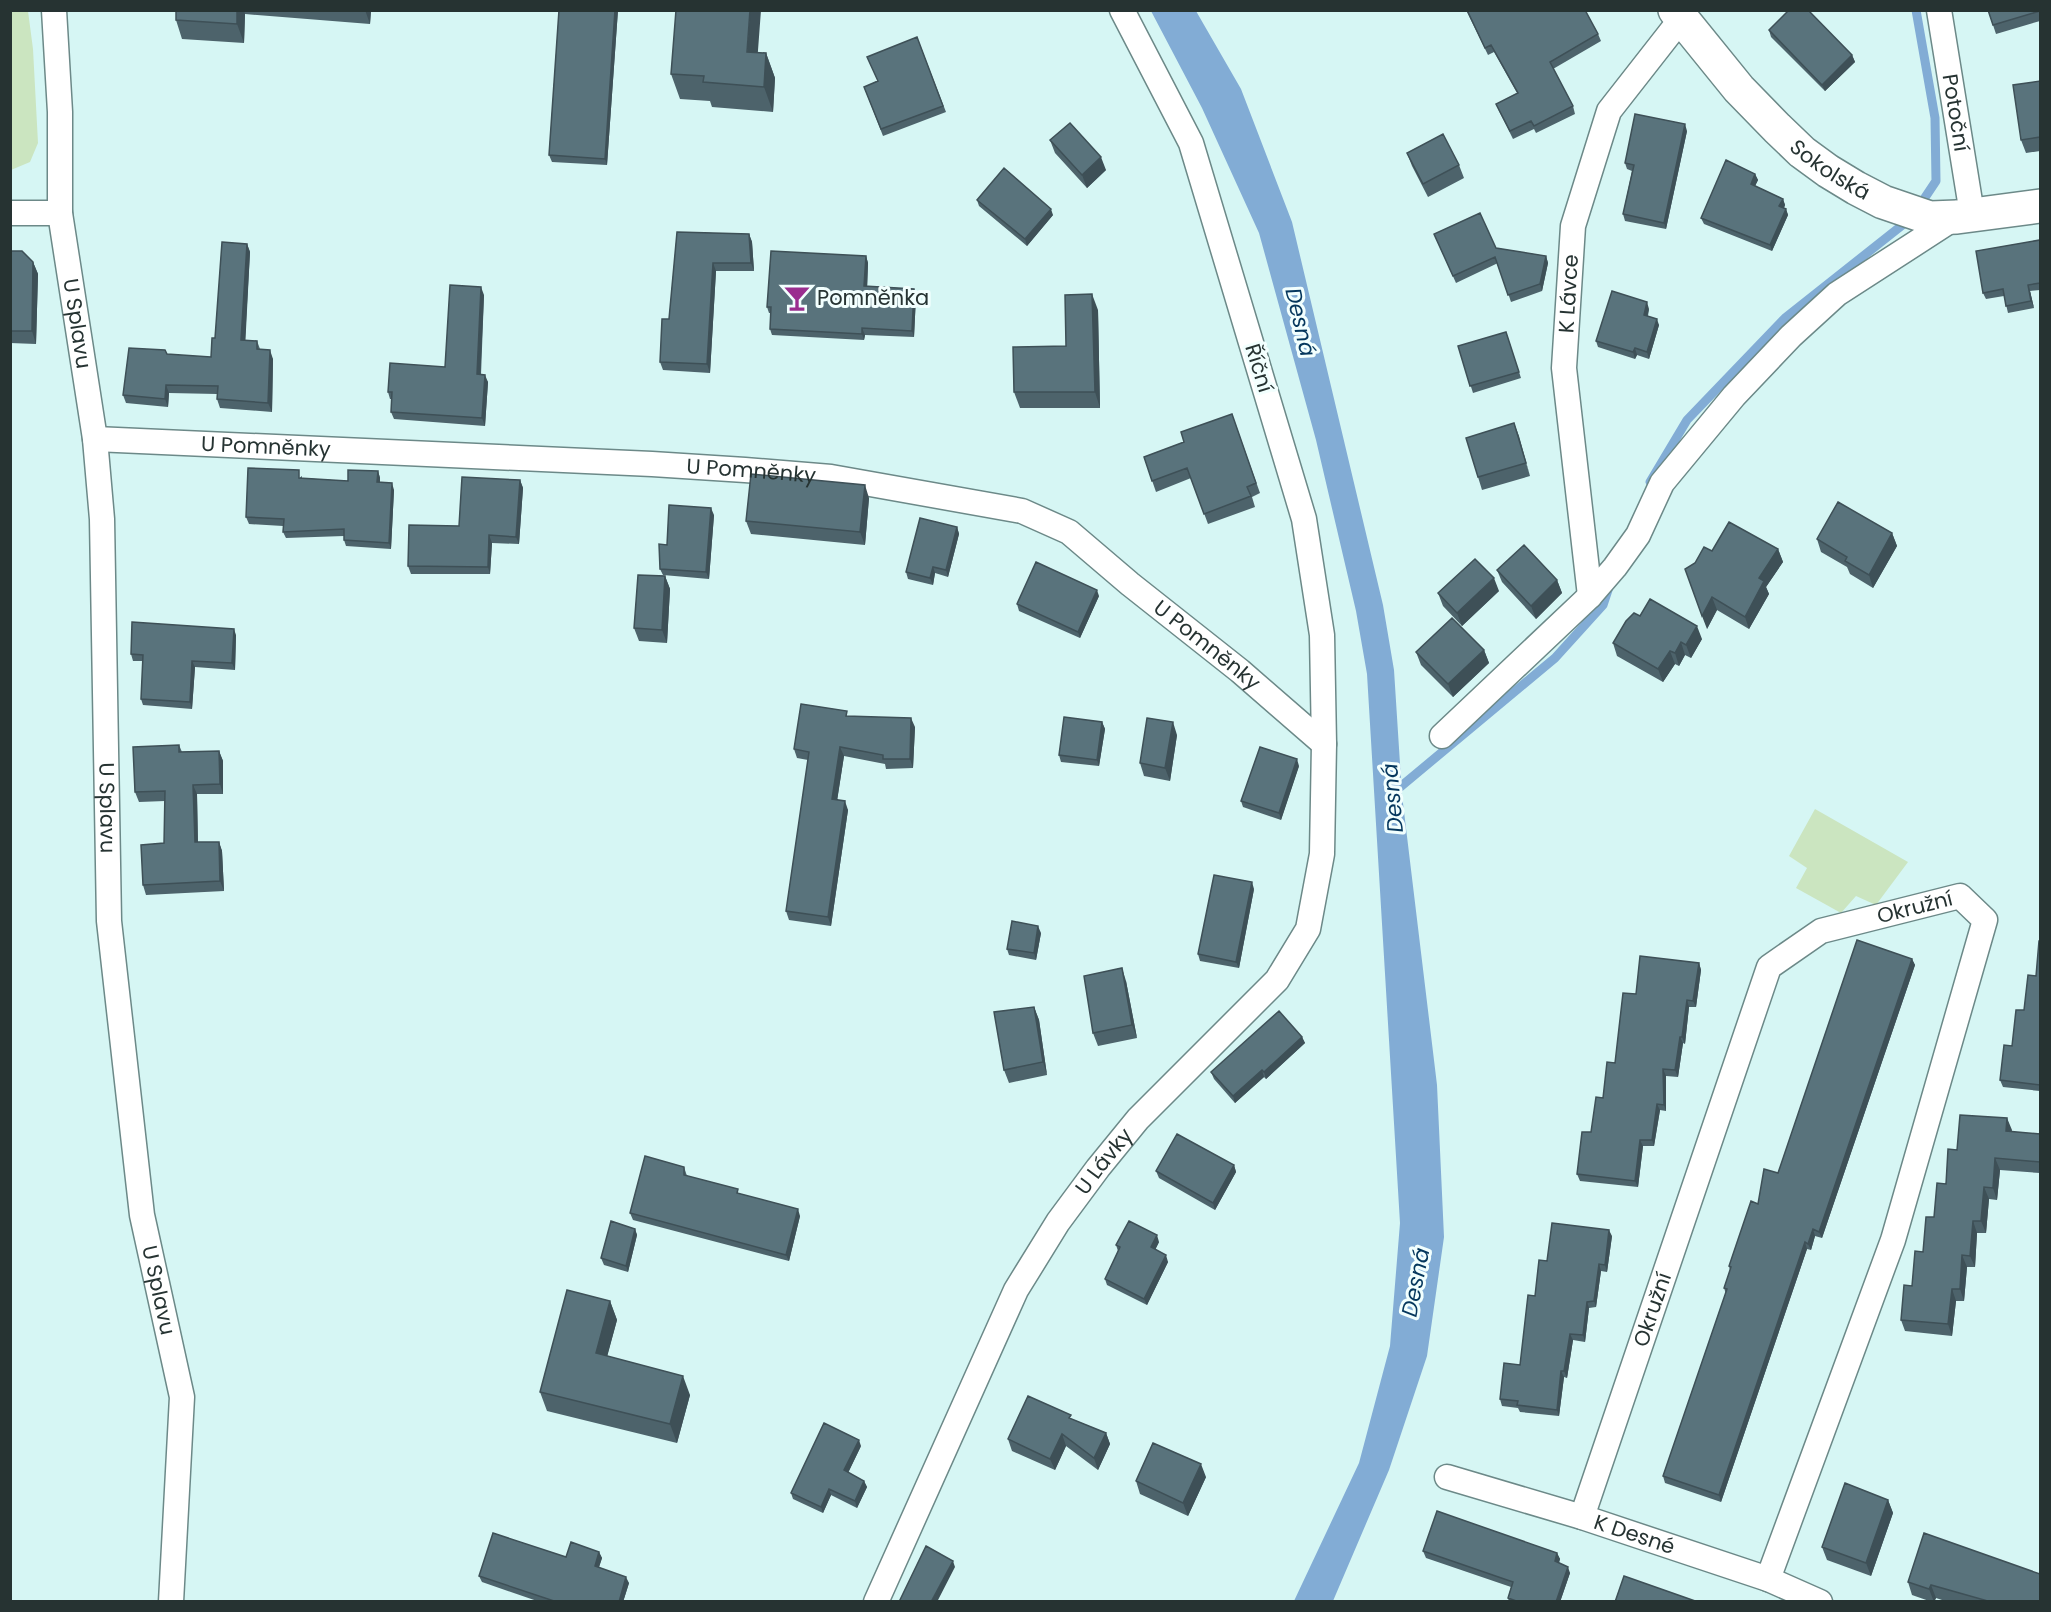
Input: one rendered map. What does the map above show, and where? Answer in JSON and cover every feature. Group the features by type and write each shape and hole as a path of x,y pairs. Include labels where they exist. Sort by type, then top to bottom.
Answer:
{"street":[{"name":"U Splavu","path":"54,10 60,112 60,213 94,439 102,519 109,921 142,1215 182,1397 171,1602"},
{"name":"Říční","path":"1122,10 1191,143 1304,519 1322,635 1324,744"},
{"name":"Potoční","path":"1939,10 1953,216"},
{"name":"Sokolská","path":"1678,15 1740,89 1802,152 1828,171 1883,202 1953,216 2040,206"},
{"name":"K Lávce","path":"1593,592 1564,368 1572,226 1609,111 1678,15"},
{"path":"10,213 60,213"},
{"path":"1442,736 1593,592 1616,567 1638,535 1662,483 1734,396 1769,359 1837,294 1953,216"},
{"name":"U Pomněnky","path":"94,439 652,464 756,471 831,477 1022,512 1069,532 1130,584 1240,671 1324,744"},
{"name":"U Lávky","path":"876,1602 1016,1290 1058,1221 1138,1119 1277,980 1308,929 1322,854 1324,744"},
{"name":"Okružní","path":"1582,1517 1769,967 1821,931 1960,896 1985,920 1893,1240 1768,1580"},
{"name":"K Desné","path":"1447,1477 1582,1517 1768,1580 1811,1600"}],"green space":[{"path":"10,11 28,11 33,49 38,143 30,162 11,170"},
{"path":"1815,809 1908,862 1876,905 1856,896 1841,913 1796,888 1807,868 1789,856"}],"water":[{"name":"Desná","path":"1151,11 1196,11 1241,89 1292,222 1383,605 1394,670 1402,795 1437,1085 1444,1237 1427,1356 1389,1470 1333,1601 1294,1601 1359,1463 1390,1346 1400,1223 1367,674 1356,611 1316,440 1259,233 1202,108"}],"building":[{"path":"176,10 237,10 237,24 176,20"},
{"path":"559,10 615,10 605,159 549,155"},
{"path":"676,10 750,10 747,52 766,53 764,87 703,82 704,76 671,74"},
{"path":"1467,10 1585,10 1598,34 1550,62 1573,106 1534,126 1531,121 1510,131 1496,104 1518,93 1491,45 1485,48"},
{"path":"1789,10 1808,10 1852,55 1822,85 1769,30"},
{"path":"1988,10 2040,10 2040,11 1993,25"},
{"path":"917,37 943,106 881,129 864,87 878,81 867,57"},
{"path":"2040,81 2040,137 2021,140 2013,85"},
{"path":"1635,114 1685,124 1664,223 1623,214 1634,165 1625,163"},
{"path":"1070,123 1101,157 1082,175 1050,140"},
{"path":"1443,134 1459,165 1423,184 1407,153"},
{"path":"1726,160 1755,174 1751,184 1783,199 1779,206 1786,209 1770,245 1701,218"},
{"path":"1004,168 1051,209 1025,239 977,200"},
{"path":"1480,213 1496,248 1546,256 1540,284 1508,295 1495,257 1453,276 1434,234"},
{"path":"677,232 749,234 751,263 713,263 707,364 660,362 662,319 669,319"},
{"path":"2040,240 2040,283 2028,285 2031,301 2006,306 2003,289 1983,293 1976,251"},
{"path":"222,242 247,244 241,340 257,341 257,349 270,350 268,403 217,399 218,386 166,385 165,399 123,395 129,348 165,350 167,354 211,357 212,338 215,338"},
{"path":"10,251 22,251 33,262 32,331 10,331"},
{"path":"771,251 866,256 864,286 914,289 912,331 862,328 862,334 770,329 771,307 767,307"},
{"path":"450,285 481,287 477,374 485,375 482,418 391,412 392,392 388,392 390,363 445,367"},
{"path":"1612,291 1647,302 1644,315 1657,319 1647,352 1635,348 1633,352 1596,341"},
{"path":"1092,294 1095,392 1014,392 1013,347 1066,346 1065,295"},
{"path":"1506,332 1519,372 1470,386 1458,346"},
{"path":"1232,414 1256,483 1247,487 1251,496 1204,514 1187,468 1152,481 1144,457 1184,442 1181,432"},
{"path":"1514,423 1526,463 1478,477 1466,438"},
{"path":"248,468 299,470 299,478 348,481 348,470 378,471 377,482 392,483 389,543 344,540 344,529 283,532 284,519 246,517"},
{"path":"751,474 865,485 860,532 746,521"},
{"path":"462,477 520,480 516,537 489,535 488,567 408,566 409,525 459,526"},
{"path":"1838,502 1892,533 1869,575 1845,561 1847,557 1817,539"},
{"path":"669,505 711,508 706,572 660,569 659,544 667,545"},
{"path":"920,518 957,527 946,570 933,567 930,578 906,572"},
{"path":"1729,522 1778,549 1759,578 1764,581 1745,617 1712,597 1702,616 1685,569 1695,563 1704,547 1712,551"},
{"path":"1524,545 1557,580 1531,606 1497,570"},
{"path":"1475,559 1494,578 1457,613 1438,593"},
{"path":"1036,562 1097,590 1078,632 1017,604"},
{"path":"638,575 665,576 662,630 634,628"},
{"path":"1650,599 1697,626 1686,645 1681,642 1675,653 1670,651 1658,669 1613,643 1626,621 1634,613 1640,616"},
{"path":"1452,618 1484,650 1448,684 1416,652"},
{"path":"132,622 234,629 232,663 192,661 190,702 141,699 143,655 131,654"},
{"path":"801,704 847,711 846,716 911,718 910,759 883,759 883,755 840,747 832,799 845,801 828,917 786,911 809,752 794,749"},
{"path":"1064,717 1102,722 1097,760 1059,755"},
{"path":"1147,718 1173,722 1165,768 1140,763"},
{"path":"179,745 179,752 219,751 220,784 193,785 195,842 219,842 220,881 143,885 141,845 164,843 165,791 135,792 133,747"},
{"path":"1260,747 1297,759 1279,813 1241,801"},
{"path":"1214,875 1252,882 1236,962 1198,954"},
{"path":"1012,921 1038,926 1034,953 1007,949"},
{"path":"1857,940 1912,959 1819,1232 1813,1229 1808,1244 1805,1242 1719,1495 1663,1476 1727,1289 1724,1288 1731,1267 1729,1266 1751,1201 1758,1204 1764,1169 1778,1173"},
{"path":"2039,941 2040,1085 2000,1080 2004,1045 2012,1046 2016,1010 2024,1010 2028,975 2036,976"},
{"path":"1640,956 1699,963 1693,1001 1687,1000 1675,1070 1663,1069 1664,1105 1657,1104 1652,1140 1640,1140 1635,1181 1577,1174 1582,1132 1591,1132 1596,1097 1603,1098 1607,1062 1615,1063 1623,993 1636,994"},
{"path":"1122,968 1132,1025 1093,1033 1084,976"},
{"path":"1034,1007 1043,1062 1004,1070 994,1012"},
{"path":"1279,1011 1302,1037 1264,1072 1262,1070 1233,1096 1211,1072"},
{"path":"1960,1115 2007,1118 2006,1131 2040,1134 2040,1162 1995,1158 1993,1188 1984,1187 1981,1221 1973,1221 1970,1256 1962,1255 1960,1289 1952,1289 1948,1324 1901,1320 1904,1285 1912,1286 1915,1251 1923,1252 1926,1217 1934,1217 1937,1183 1946,1184 1948,1149 1957,1150"},
{"path":"1177,1134 1234,1165 1213,1203 1156,1171"},
{"path":"645,1156 684,1167 684,1175 738,1189 737,1193 798,1209 786,1255 630,1213"},
{"path":"611,1221 635,1229 626,1266 601,1258"},
{"path":"1129,1221 1157,1235 1151,1247 1166,1255 1144,1299 1105,1279 1120,1247 1116,1245"},
{"path":"1552,1223 1609,1230 1605,1265 1599,1264 1594,1301 1587,1302 1583,1335 1570,1334 1564,1371 1561,1371 1557,1410 1517,1405 1518,1401 1500,1399 1504,1363 1520,1365 1528,1295 1535,1296 1539,1260 1547,1261"},
{"path":"567,1290 610,1301 596,1353 683,1376 670,1424 540,1392"},
{"path":"1028,1396 1071,1415 1069,1418 1106,1433 1094,1458 1062,1434 1050,1459 1008,1439"},
{"path":"824,1423 859,1440 844,1470 864,1481 855,1501 829,1489 821,1507 791,1493"},
{"path":"1153,1443 1201,1464 1183,1503 1136,1481"},
{"path":"1845,1483 1888,1500 1866,1563 1822,1547"},
{"path":"1437,1511 1557,1553 1555,1561 1568,1567 1556,1602 1519,1602 1508,1598 1513,1582 1423,1551"},
{"path":"493,1533 566,1557 571,1542 599,1552 595,1566 626,1577 619,1602 557,1602 479,1576"},
{"path":"1924,1533 2040,1574 2040,1602 1988,1602 1931,1585 1929,1589 1908,1582"},
{"path":"926,1546 953,1561 931,1602 899,1602"},
{"path":"1624,1576 1698,1602 1615,1602"}],"waterway":[{"path":"1916,10 1935,118 1936,181 1918,208"},
{"path":"1650,482 1687,420 1785,318 1910,219"},
{"name":"Desná","path":"1393,793 1555,658 1603,605 1610,584"}],"place":[{"name":"Pomněnka","path":"797,298"}]}
